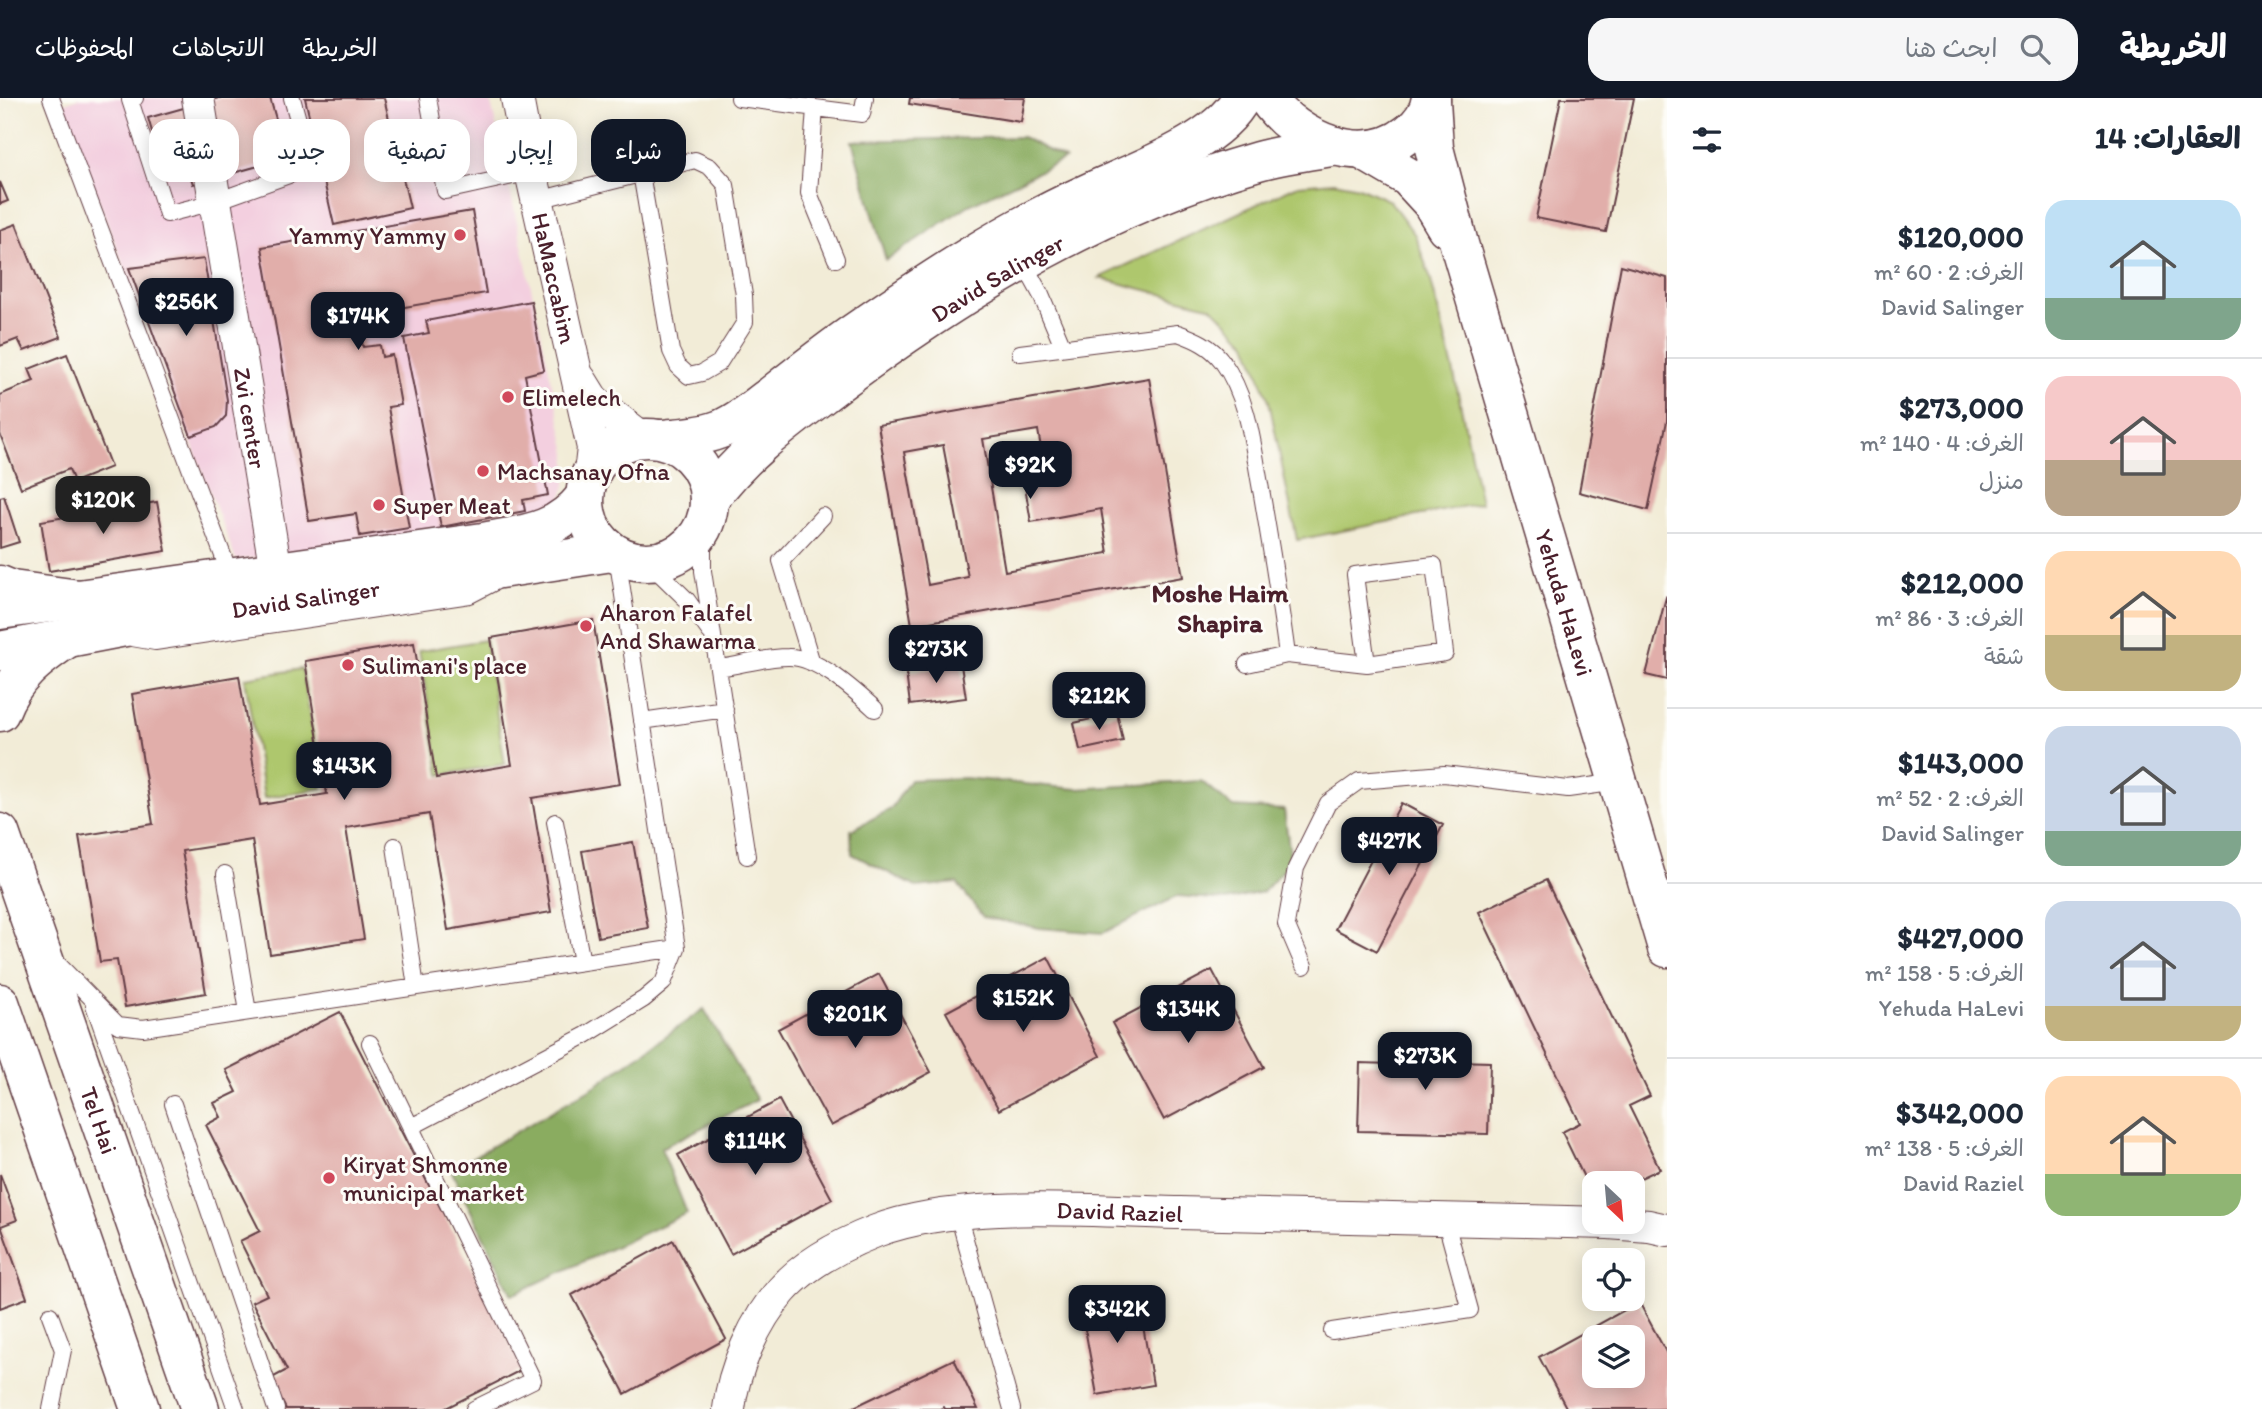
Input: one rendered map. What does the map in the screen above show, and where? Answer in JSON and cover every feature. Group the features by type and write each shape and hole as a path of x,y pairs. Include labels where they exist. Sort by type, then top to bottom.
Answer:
{"main road":[{"name":"David Salinger","path":"651,439 720,430 842,341 964,259 1031,220 1195,141 1217,127 1235,109 1241,98"},
{"name":"Yehuda HaLevi","path":"1267,98 1284,119 1300,131 1349,148 1408,177 1431,202 1463,257"},
{"name":"David Salinger","path":"706,513 723,480 765,439 861,366 1022,260 1129,209 1185,186 1259,161 1399,142 1426,116 1431,99"},
{"name":"Yehuda HaLevi","path":"1431,99 1434,148 1463,257 1667,948"},
{"path":"651,439 677,446 698,464 705,476 706,513 697,537 674,557 626,557 599,541 589,523 587,486 604,455 622,443 651,439"},
{"name":"David Salinger","path":"0,610 482,542 522,534 550,527 571,514 587,486"},
{"name":"David Salinger","path":"0,651 156,621 519,567 626,557"},
{"path":"0,585 12,590 79,599"},
{"path":"0,712 20,675 36,659 83,635"},
{"name":"Tel Hai","path":"0,833 200,1409"},
{"path":"0,1003 140,1409"}],"street":[{"name":"Zvi center","path":"198,98 276,571"},
{"name":"HaMaccabim","path":"517,98 593,448 587,486"},
{"name":"HaMaccabim","path":"578,376 593,400 651,439"},
{"name":"David Raziel","path":"1645,1211 1667,1204"},
{"name":"David Raziel","path":"729,1409 732,1385 751,1337 782,1290 819,1259 876,1231 933,1216 1055,1210 1582,1220"},
{"name":"David Raziel","path":"1645,1225 1667,1230"}],"lane":[{"path":"51,98 231,578"},
{"path":"135,98 130,100 167,214 214,202 312,167 292,98"},
{"path":"428,98 445,191 535,186 591,179"},
{"path":"739,98 862,114 865,98"},
{"path":"815,108 809,193 836,259"},
{"path":"695,160 710,167 726,185 744,295 744,322 719,363 702,373 689,376 678,366 671,351 641,173 695,160"},
{"path":"1022,260 1041,295 1063,347"},
{"path":"1020,353 1178,333 1200,341 1221,360 1247,413 1277,580 1287,655"},
{"path":"706,513 703,571 747,856"},
{"path":"812,663 781,561 823,516"},
{"path":"626,557 687,600 713,635"},
{"path":"411,1127 586,1035 644,999 663,983 677,948 642,722 626,557"},
{"path":"1247,664 1287,655 1367,664 1445,653 1434,565 1355,575 1367,664"},
{"path":"719,668 790,656 812,663 847,684 875,709"},
{"path":"642,722 725,709"},
{"path":"1304,965 1286,924 1296,868 1328,803 1359,780 1444,774 1568,789 1618,782"},
{"path":"555,822 582,962"},
{"path":"395,846 416,987"},
{"path":"225,874 248,1012"},
{"path":"39,945 118,1025 143,1028 677,948"},
{"path":"92,999 236,1409"},
{"path":"370,1044 533,1380 474,1409"},
{"path":"173,1104 276,1409"},
{"path":"958,1214 1012,1409"},
{"path":"1332,1331 1470,1310 1445,1219"},
{"path":"50,1315 63,1350 51,1409"}],"shaded area":[{"path":"79,98 490,98 495,119 484,119 484,182 508,182 567,453 566,485 559,504 525,522 236,560 62,104"}],"green space":[{"path":"1022,137 1065,159 969,205 886,260 852,141"},
{"path":"1334,182 1359,187 1390,201 1415,235 1430,277 1453,369 1481,503 1297,540 1269,401 1247,343 1212,307 1099,278 1298,185"},
{"path":"485,640 505,764 440,775 419,651"},
{"path":"302,669 322,788 264,798 245,678"},
{"path":"965,778 1077,789 1201,781 1233,807 1284,810 1291,862 1263,892 1226,900 1178,896 1103,933 1039,928 983,917 957,883 916,887 852,854 851,830 891,809 910,780"},
{"path":"704,1009 757,1100 661,1148 687,1213 512,1295 451,1170 595,1086"}],"building":[{"path":"219,98 270,98 276,119 253,119 253,167 239,171 239,119 149,119 149,121 148,118"},
{"path":"305,98 384,98 389,119 364,119 364,182 404,182 410,208 334,225 324,182 350,182 350,119 310,119"},
{"path":"910,98 1025,98 1021,122 909,104"},
{"path":"1561,98 1634,98 1606,232 1536,218"},
{"path":"0,182 8,201 0,204"},
{"path":"472,211 486,293 358,315 363,347 380,345 382,357 392,355 401,405 388,407 409,528 360,536 356,514 309,521 262,247"},
{"path":"16,224 61,337 24,351 18,339 0,346 0,230"},
{"path":"204,259 227,400 226,416 216,427 191,436 129,268"},
{"path":"1621,265 1667,278 1667,421 1648,510 1579,492"},
{"path":"531,301 544,370 525,375 548,495 523,500 525,511 441,527 404,338 429,333 426,321"},
{"path":"67,354 111,467 74,482 69,469 21,488 0,434 0,395 34,381 29,369"},
{"path":"1149,378 1183,577 912,625 878,425","holes":["1038,430 1042,454 1020,457 1031,522 1101,509 1108,553 1005,571 983,439","943,445 968,577 928,585 904,452"]},
{"path":"4,496 19,542 0,548 0,497"},
{"path":"157,502 166,551 49,571 41,521"},
{"path":"1667,598 1667,680 1646,675"},
{"path":"593,620 620,784 532,798 551,912 448,930 429,814 346,828 364,939 270,954 252,840 182,851 206,993 125,1007 117,960 100,962 79,836 153,824 132,694 239,676 260,805 327,794 305,661 414,643 436,778 512,765 491,638"},
{"path":"961,665 966,698 910,705 906,672"},
{"path":"1117,713 1123,741 1080,750 1074,723"},
{"path":"1401,803 1443,825 1377,951 1335,929"},
{"path":"633,842 648,928 598,937 582,851"},
{"path":"1546,880 1650,1096 1629,1106 1660,1169 1645,1176 1645,1171 1582,1171 1582,1173 1562,1132 1580,1123 1479,912"},
{"path":"1048,957 1100,1056 999,1110 946,1012"},
{"path":"1212,970 1264,1067 1164,1120 1112,1023"},
{"path":"879,974 931,1072 831,1126 778,1029"},
{"name":"Kiryat Shmonne municipal market","path":"340,1012 523,1369 444,1409 286,1409 270,1379 287,1370 252,1302 267,1295 240,1241 260,1231 206,1125 221,1117 214,1103 237,1092 226,1070"},
{"path":"1393,1041 1455,1042 1454,1061 1490,1062 1488,1134 1358,1131 1360,1063 1392,1064"},
{"path":"779,1100 832,1199 731,1254 678,1155"},
{"path":"0,1174 17,1220 1,1226 27,1298 0,1308"},
{"path":"673,1240 726,1339 625,1394 572,1295"},
{"path":"1138,1296 1153,1385 1097,1395 1081,1306"},
{"path":"1623,1311 1644,1311 1667,1354 1667,1409 1567,1409 1539,1357 1582,1333 1582,1388 1645,1388 1645,1325 1597,1325"},
{"path":"954,1359 978,1409 850,1409"}],"place":[{"name":"Yammy Yammy","path":"460,235"},
{"name":"Elimelech","path":"508,397"},
{"name":"Machsanay Ofna","path":"483,471"},
{"name":"Super Meat","path":"379,505"},
{"name":"Aharon Falafel And Shawarma","path":"586,626"},
{"name":"Sulimani's place","path":"348,665"},
{"name":"Kiryat Shmonne municipal market","path":"329,1178"}],"district":[{"name":"Moshe Haim Shapira","path":"1220,608"}]}
